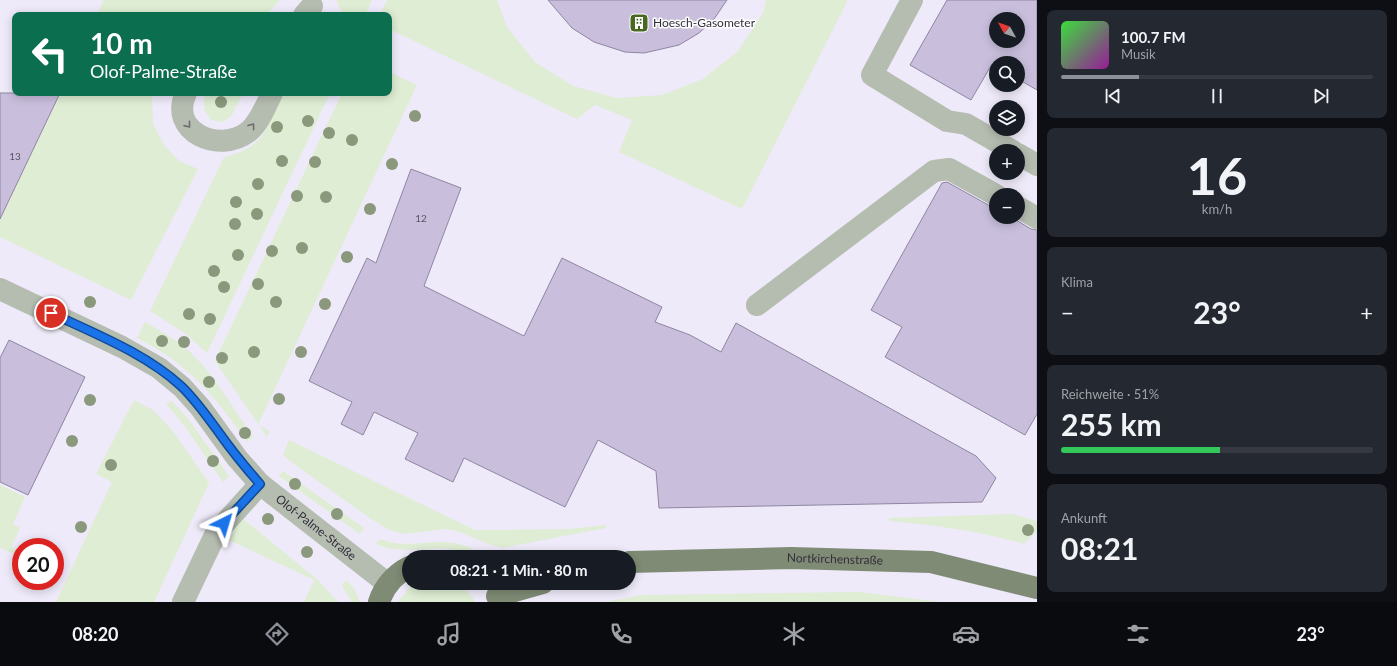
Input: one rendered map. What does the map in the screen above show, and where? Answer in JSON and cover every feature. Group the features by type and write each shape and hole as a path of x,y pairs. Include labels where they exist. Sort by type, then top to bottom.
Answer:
{"main road":[{"name":"Nortkirchenstraße","path":"636,562 791,558 931,562 1036,585"},
{"path":"384,593 402,571"},
{"path":"495,594 512,590"}],"street":[{"path":"912,0 872,75 947,121 966,124 1000,144"},
{"path":"184,96 182,101 182,116 186,124 202,137 218,142 232,139 248,132 263,112 271,96"},
{"path":"1025,158 1037,165"},
{"path":"757,305 934,171 949,169 989,191"},
{"path":"1025,211 1037,218"},
{"name":"Olof-Palme-Straße","path":"0,289 122,347 159,368 182,387 200,407 238,458 260,484 384,593"},
{"path":"183,602 216,533 260,484"}],"shaded area":[{"path":"0,0 1037,0 1037,602 0,602"}],"green space":[{"path":"104,0 280,0 269,12 98,12"},
{"path":"336,0 372,0 366,12 342,12"},
{"path":"387,0 497,0 507,27 535,62 573,86 617,98 662,95 703,79 738,51 763,13 766,0 848,0 742,209 619,152 632,120 595,105 577,119 392,30 392,12 381,12"},
{"path":"392,73 417,85 258,424 215,361 341,96 392,96"},
{"path":"59,96 152,96 153,124 164,145 179,161 198,169 131,300 0,237 0,219"},
{"path":"206,96 242,96 232,115 223,122 211,120 204,109 204,98"},
{"path":"282,96 329,96 207,353 186,334 150,311 224,157 248,148 256,142 268,126"},
{"path":"145,322 178,342 195,357 218,385 253,437 247,442 211,395 199,382 171,359 137,338"},
{"path":"134,400 153,410 172,430 209,483 154,602 56,602 62,590 64,590 64,585 112,482 96,474"},
{"path":"172,401 189,420 229,476 223,482 184,425 166,404"},
{"path":"259,426 270,431 267,437"},
{"path":"289,440 475,530 569,529 606,525 606,528 502,548 488,544 457,531 444,529 405,534 389,530 283,455"},
{"path":"283,471 364,528 360,534 279,476"},
{"path":"0,485 25,497 13,524 20,528 15,538 12,538 12,553 0,548"},
{"path":"1013,514 1037,521 1037,531 1024,544 990,535 957,529 889,521 889,518"},
{"path":"241,517 318,580 338,602 304,602 314,580 229,540"},
{"path":"380,539 393,543 405,544 440,542 452,543 473,550 436,548 401,550 376,544"},
{"path":"346,580 354,588 360,602 352,602 342,586"},
{"path":"407,590 466,590 475,602 398,602"},
{"path":"859,592 941,602 604,602 642,595"}],"building":[{"name":"Hoesch-Gasometer","path":"548,0 727,0 714,19 699,33 679,45 644,53 625,52 594,42 572,28"},
{"path":"947,0 1037,0 1037,90 1025,83 1025,56 989,56 989,69 971,100 910,65"},
{"path":"0,93 12,93 12,96 59,96 0,219"},
{"path":"411,169 461,188 424,286 524,336 562,258 662,307 655,322 690,335 721,352 736,323 976,456 996,478 982,502 659,508 656,471 598,440 565,507 464,458 453,482 405,459 418,433 374,412 363,435 341,424 352,402 309,381 367,258 376,263"},
{"path":"947,182 989,205 989,224 1023,224 1031,229 1037,230 1037,414 1025,435 885,357 902,327 871,310 942,183"},
{"path":"9,340 85,377 28,495 0,482 0,358"}],"place":[{"name":"Hoesch-Gasometer","path":"639,23"}],"route":[{"path":"51,313 136,354 159,368 182,387 200,407 238,458 260,484 224,523"}]}
